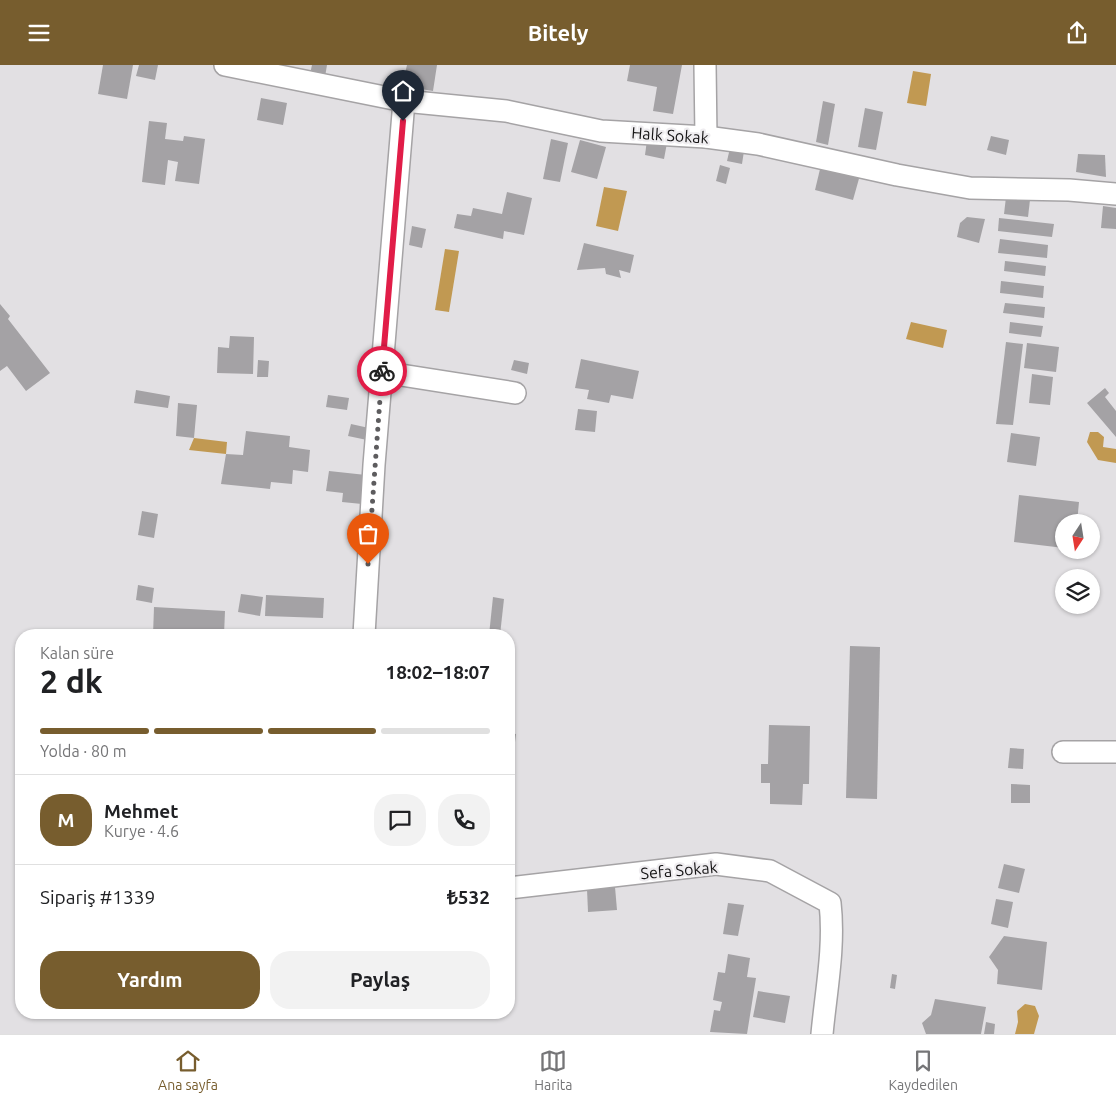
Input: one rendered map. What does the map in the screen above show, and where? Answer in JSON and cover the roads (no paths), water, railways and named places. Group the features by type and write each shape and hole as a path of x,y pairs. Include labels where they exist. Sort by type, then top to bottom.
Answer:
{"street":[{"name":"Halk Sokak","path":"225,65 404,101 506,111 601,131 706,137 758,144 897,175 970,188 1069,190 1116,194"},
{"path":"705,65 706,137"},
{"path":"364,629 374,465 404,101"},
{"path":"382,372 516,393"},
{"path":"1063,752 1116,752"},
{"name":"Sefa Sokak","path":"515,888 716,864 770,871 792,881 830,903 832,921 831,949 822,1034"}]}
